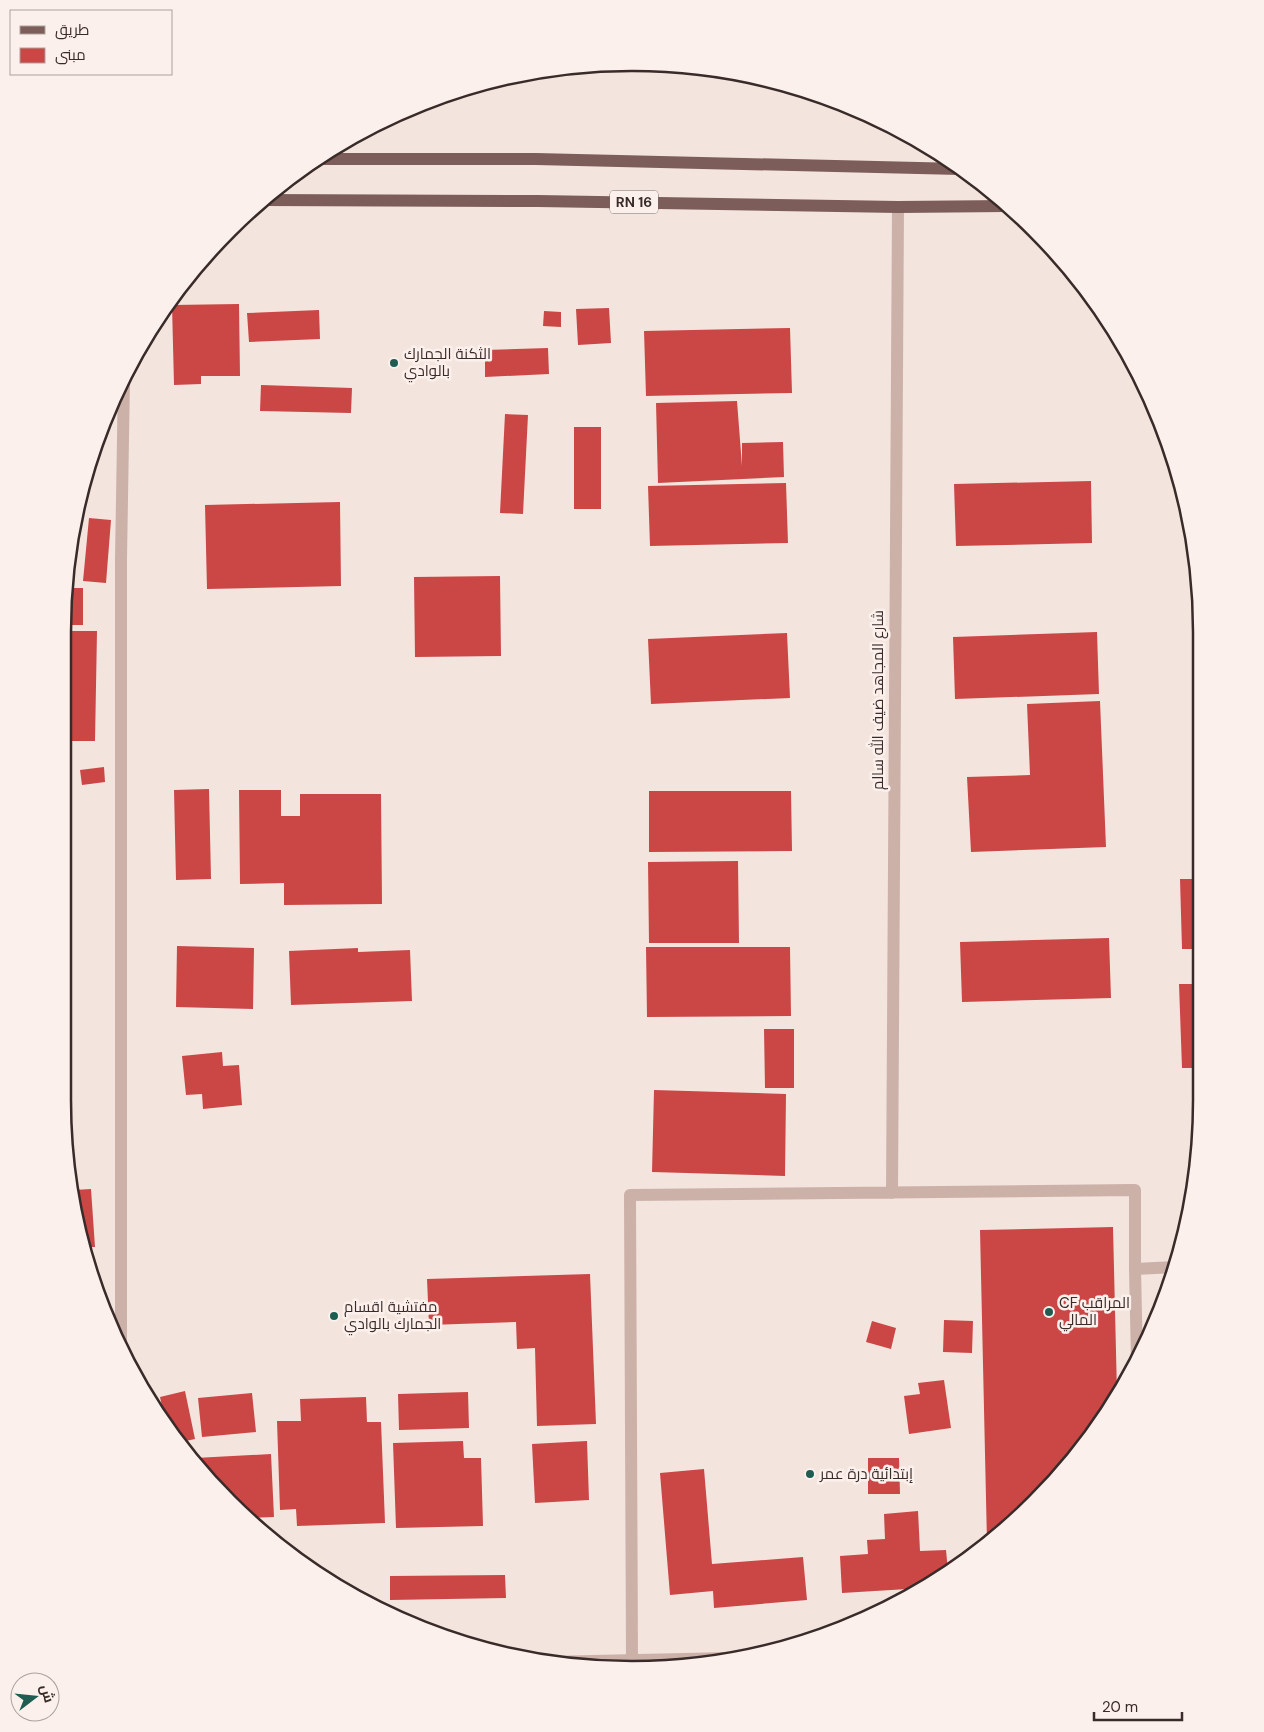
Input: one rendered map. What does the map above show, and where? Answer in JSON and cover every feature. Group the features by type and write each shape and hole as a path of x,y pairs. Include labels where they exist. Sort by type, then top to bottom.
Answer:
{"main road":[{"path":"331,159 536,159 948,169"},
{"name":"RN 16","path":"275,200 538,201 898,207 997,206"}],"street":[{"name":"شارع المجاهد ضيف الله سالم","path":"892,1193 898,207"},
{"path":"121,1330 121,568 124,396"},
{"path":"632,1660 630,1195 1135,1190 1138,1342"},
{"path":"1136,1269 1167,1268"},
{"path":"612,1660 677,1659"}],"building":[{"path":"239,304 240,376 201,376 201,384 174,385 172,311 177,305"},
{"path":"609,308 611,343 578,345 576,309"},
{"path":"319,310 320,339 249,342 247,313"},
{"path":"544,311 561,312 561,327 543,326"},
{"path":"790,328 792,393 646,396 644,331"},
{"path":"548,348 549,374 485,377 485,350"},
{"path":"261,385 352,388 351,413 260,411"},
{"path":"737,401 742,466 742,443 783,442 784,477 658,483 656,403"},
{"path":"505,414 528,415 523,514 500,513"},
{"path":"574,427 601,427 601,509 574,509"},
{"path":"1091,481 1092,543 956,546 954,484"},
{"path":"786,483 788,543 650,546 648,486"},
{"path":"340,502 341,586 207,589 205,505"},
{"path":"89,518 111,520 106,583 83,581"},
{"path":"500,576 501,656 415,657 414,577"},
{"path":"73,588 83,588 83,625 71,625"},
{"path":"71,631 97,631 95,741 71,741"},
{"path":"1097,632 1099,694 955,699 953,637"},
{"path":"787,633 790,698 651,704 648,639"},
{"path":"1100,701 1106,847 971,852 967,777 1030,775 1027,704"},
{"path":"104,767 105,782 82,785 80,770"},
{"path":"209,789 211,879 176,880 174,790"},
{"path":"239,790 281,790 281,816 300,816 300,794 381,794 382,904 284,905 284,883 240,884"},
{"path":"649,791 791,791 792,851 649,852"},
{"path":"738,861 739,943 649,943 648,862"},
{"path":"1180,879 1193,879 1193,949 1182,949"},
{"path":"1109,938 1111,998 962,1002 960,942"},
{"path":"177,946 254,948 253,1009 176,1007"},
{"path":"646,947 790,947 791,1016 647,1017"},
{"path":"358,948 358,952 410,950 412,1001 291,1005 289,951"},
{"path":"1179,984 1193,984 1193,1068 1182,1068"},
{"path":"764,1029 794,1029 794,1088 765,1088"},
{"path":"222,1052 223,1066 239,1065 242,1105 203,1109 202,1094 186,1095 182,1056"},
{"path":"654,1090 786,1094 785,1176 652,1172"},
{"path":"91,1189 95,1247 91,1247 90,1245 79,1190"},
{"name":"CF المراقب المالي","path":"1113,1227 1117,1382 1098,1412 1054,1470 1029,1497 987,1534 980,1230"},
{"path":"590,1274 596,1424 537,1426 535,1348 517,1349 516,1322 429,1325 427,1279"},
{"path":"944,1320 973,1321 972,1353 943,1352"},
{"path":"872,1321 896,1328 891,1349 866,1342"},
{"path":"944,1380 951,1428 909,1434 904,1396 920,1394 918,1383"},
{"path":"185,1391 195,1439 187,1441 162,1405 160,1397"},
{"path":"468,1392 469,1428 399,1430 398,1394"},
{"path":"252,1393 256,1432 202,1437 198,1398"},
{"path":"366,1397 367,1422 381,1422 385,1523 297,1526 296,1509 280,1510 277,1421 301,1421 300,1399"},
{"path":"463,1441 464,1458 481,1458 483,1526 396,1528 393,1443"},
{"path":"587,1441 589,1500 535,1503 532,1444"},
{"path":"271,1454 274,1517 257,1518 235,1497 200,1458"},
{"path":"868,1458 899,1458 900,1494 868,1494"},
{"path":"704,1469 712,1564 803,1557 807,1600 714,1608 713,1591 670,1595 660,1473"},
{"path":"918,1511 920,1551 946,1550 947,1564 906,1589 842,1593 840,1556 868,1554 867,1540 885,1539 884,1514"},
{"path":"505,1575 506,1598 390,1600 390,1576"}],"place":[{"name":"الثكنة الجمارك بالوادي","path":"394,363"},
{"name":"CF المراقب المالي","path":"1049,1312"},
{"name":"مفتشية اقسام الجمارك بالوادي","path":"334,1316"},
{"name":"إبتدائية درة عمر","path":"810,1474"}]}
